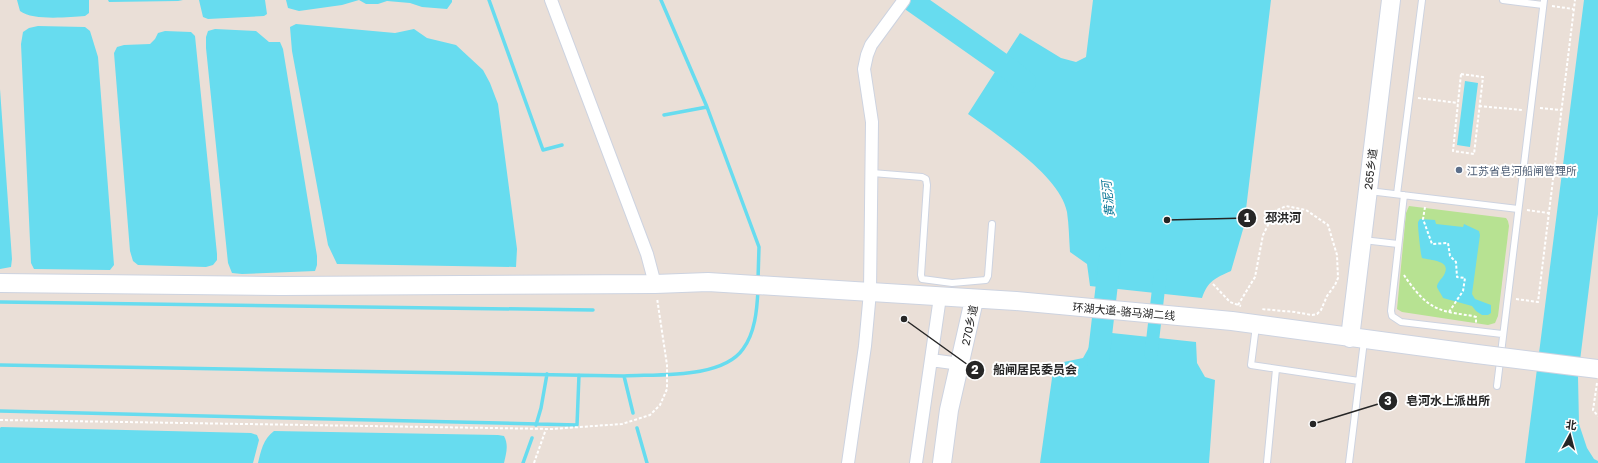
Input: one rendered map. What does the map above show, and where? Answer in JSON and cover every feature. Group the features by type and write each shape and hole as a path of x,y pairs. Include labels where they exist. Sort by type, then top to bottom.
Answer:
{"street":[{"path":"551,0 647,254 654,284"},
{"path":"848,463 865,346 870,292 872,122 864,69 871,44 904,0"},
{"name":"265乡道","path":"1357,339 1362,240 1391,0"},
{"path":"0,283 281,286 654,284 708,282 974,300"},
{"path":"916,463 940,297"},
{"name":"270乡道","path":"942,463 949,410 974,300 1016,301"},
{"name":"环湖大道-骆马湖二线","path":"1016,301 1235,313"},
{"path":"1235,313 1357,339 1477,354 1598,374"},
{"path":"931,360 960,364"}],"lane":[{"path":"1397,194 1422,0"},
{"path":"1496,386 1543,3 1503,0"},
{"path":"872,173 922,177 926,179 927,185 921,275 922,279 952,283 986,280 988,276 992,224"},
{"path":"1368,191 1518,208"},
{"path":"1404,195 1391,311 1392,316 1401,322 1502,334"},
{"path":"1362,240 1398,244"},
{"path":"1256,317 1251,365 1359,381"},
{"path":"1348,463 1359,381 1357,339"},
{"path":"1267,463 1276,369"}],"path":[{"path":"1507,298 1538,302 1575,0"},
{"path":"1543,3 1574,9"},
{"path":"1462,74 1482,77 1479,106 1474,154 1453,152 1462,74"},
{"path":"1409,97 1458,103"},
{"path":"1479,106 1561,110"},
{"path":"1426,198 1423,219 1432,244 1448,243 1450,256 1456,262 1457,276 1465,278 1463,291 1449,312"},
{"path":"1235,313 1255,277 1263,234 1275,211 1286,206 1306,210 1328,225 1337,255 1338,278 1327,296 1321,310 1317,314 1312,315 1266,309 1256,317"},
{"path":"1518,208 1549,213"},
{"path":"1396,267 1403,273 1423,299 1434,308 1476,317 1475,330"},
{"path":"0,420 546,429 622,424 650,415 660,405 667,389 667,371 654,284"},
{"path":"1213,284 1230,302 1235,313"},
{"path":"1235,313 1244,307"},
{"path":"1598,374 1593,410 1598,416"},
{"path":"534,463 546,429"}],"green space":[{"path":"1409,206 1506,218 1509,226 1498,316 1495,323 1488,325 1402,312 1397,309 1406,213"}],"water":[{"path":"17,0 89,0 89,13 85,16 70,17 51,18 33,16 20,11"},
{"path":"108,0 183,0 109,2"},
{"path":"199,0 265,0 267,14 264,16 208,19 203,17"},
{"path":"286,0 359,0 342,5 299,11 288,8"},
{"path":"359,0 452,0 452,2 447,9 422,7 410,3 387,1 378,4 366,4"},
{"path":"1093,0 1271,0 1244,226 1231,271 1213,281 1204,292 1202,298 1090,286 1087,264 1070,252 1067,212 1062,198 1053,184 1026,157 968,114 1020,33 1061,58 1076,62 1086,57"},
{"path":"1584,0 1598,0 1598,214 1578,377 1579,424 1587,448 1598,463 1525,463"},
{"path":"296,24 395,33 414,29 427,38 456,45 483,70 498,104 517,249 516,267 337,264 328,245 292,51 290,27"},
{"path":"38,26 85,27 90,31 98,57 114,265 110,270 34,269 31,263 21,44 23,32 29,28"},
{"path":"215,29 256,31 269,42 280,42 283,49 317,256 315,271 242,274 232,273 228,263 206,48 206,37 208,31"},
{"path":"165,31 191,32 195,36 217,254 217,260 213,265 206,267 138,265 133,261 130,251 114,53 117,47 124,45 150,44 158,33"},
{"path":"1465,81 1478,83 1470,147 1457,145"},
{"path":"0,89 12,259 11,267 0,269"},
{"path":"1420,219 1435,220 1436,224 1463,227 1464,224 1479,231 1480,235 1472,294 1475,299 1491,305 1491,313 1488,315 1482,315 1472,306 1443,298 1437,287 1446,268 1437,261 1422,258 1418,225"},
{"path":"1093,331 1196,342 1197,363 1205,377 1215,380 1209,463 1040,463 1054,364 1083,358 1092,342"},
{"path":"1,427 251,433 257,435 259,440 253,463 0,463"},
{"path":"274,431 498,435 504,436 506,439 507,450 504,463 258,463 265,441"}],"waterway":[{"path":"489,0 543,150 562,145"},
{"path":"661,0 707,107 759,247 758,280"},
{"name":"黄泥河","path":"911,0 1012,71 1025,82"},
{"path":"664,115 707,107"},
{"name":"黄泥河","path":"1098,361 1110,258"},
{"path":"1151,354 1160,276"},
{"path":"0,365 624,376 688,373 720,366 733,359 743,349 753,329 758,290"},
{"path":"0,302 593,310"},
{"path":"536,425 541,408 547,374"},
{"path":"0,411 577,425 579,375"},
{"path":"624,376 633,413"},
{"path":"637,428 647,463"},
{"path":"523,463 532,438"}],"place":[{"name":"江苏省皂河船闸管理所","path":"1459,170"},
{"name":"邳洪河","path":"1167,220"},
{"name":"船闸居民委员会","path":"904,319"},
{"name":"皂河水上派出所","path":"1313,424"}]}
